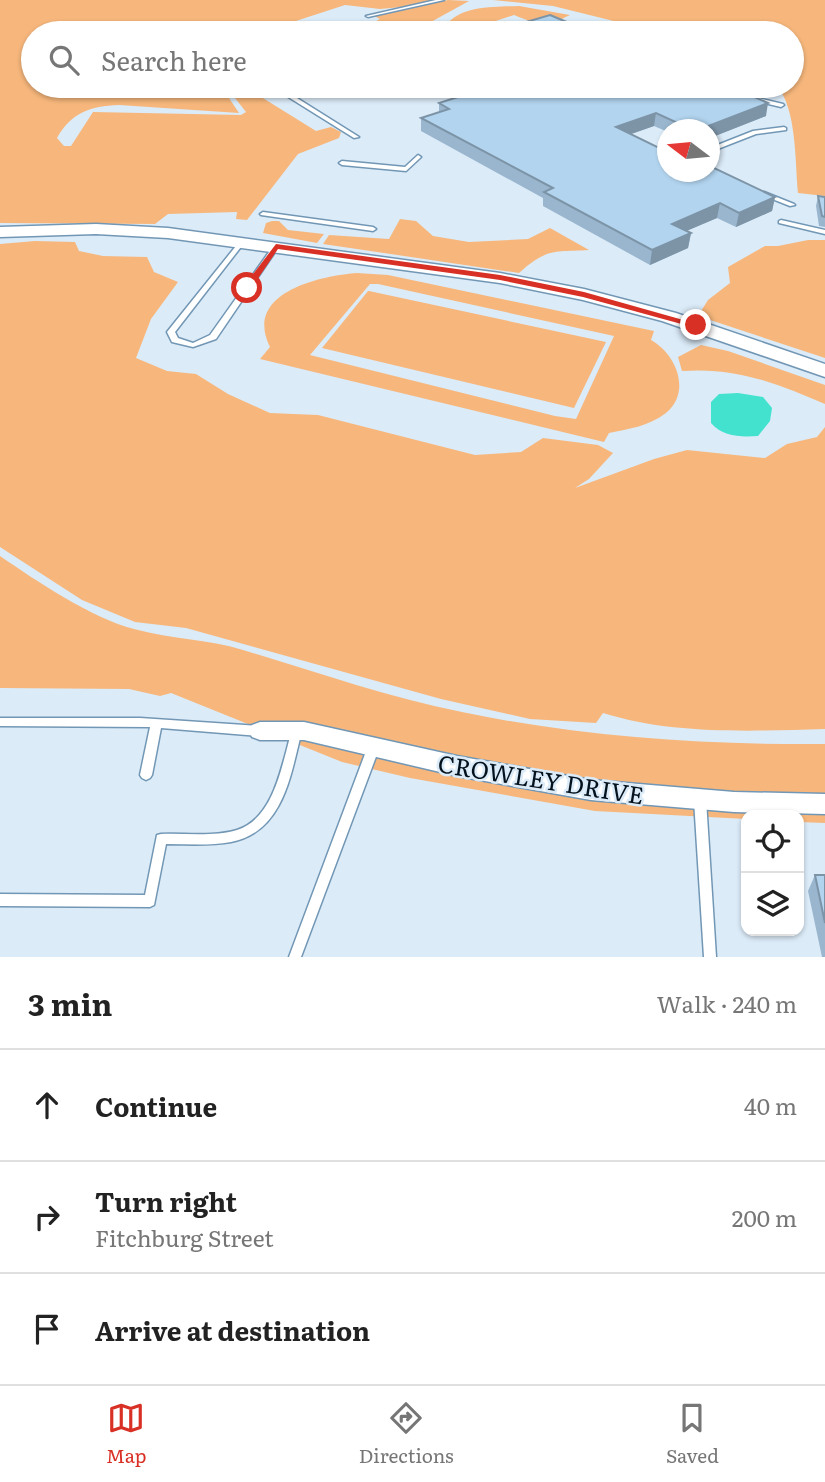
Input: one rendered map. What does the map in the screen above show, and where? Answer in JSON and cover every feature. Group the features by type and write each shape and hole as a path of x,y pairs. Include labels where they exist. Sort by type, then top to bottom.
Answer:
{"street":[{"path":"0,232 121,230 276,246 481,275 584,295 696,325 825,370"},
{"name":"CROWLEY DRIVE","path":"260,731 297,730 503,776 591,790 700,800 825,804"}],"lane":[{"path":"368,16 442,0"},
{"path":"293,98 356,137"},
{"path":"754,98 780,105"},
{"path":"720,146 755,132 784,130"},
{"path":"342,163 406,169 418,157"},
{"path":"760,192 792,205"},
{"path":"263,214 373,229"},
{"path":"781,222 825,232"},
{"path":"242,242 171,332 175,340 192,345 213,337 276,246"},
{"path":"0,722 156,723 260,731"},
{"path":"146,775 156,723"},
{"path":"0,900 150,901 161,839 237,836 253,830 271,812 297,730"},
{"path":"295,957 374,746"},
{"path":"700,800 710,957"}],"shaded area":[{"path":"0,0 435,0 413,6 380,9 345,5 296,21 21,21 21,98 229,98 239,113 119,105 99,107 75,117 62,129 57,138 64,146 71,146 93,112 241,115 246,112 235,98 263,98 316,131 331,127 341,132 339,138 298,154 247,220 236,219 237,212 168,214 155,224 0,223"},
{"path":"448,0 469,1 433,21 376,21 380,19 374,16"},
{"path":"493,0 825,0 825,196 798,193 792,122 785,98 804,98 804,21 614,21 553,6"},
{"path":"519,6 570,15 556,21 530,21 514,15 496,21 450,21 462,13 490,7"},
{"path":"400,219 416,221 433,236 469,242 528,239 550,228 589,250 544,255 519,273 323,244 329,235 389,239"},
{"path":"279,221 288,230 324,234 317,243 263,233 266,223"},
{"path":"825,240 825,358 698,316 708,300 730,283 728,267 765,246"},
{"path":"75,242 79,251 103,256 147,257 154,272 178,282 151,319 136,358 167,371 196,374 228,394 270,413 318,415 475,455 521,452 543,438 598,445 613,453 589,479 575,488 687,450 765,458 787,444 817,437 825,427 825,729 741,731 685,728 603,713 596,723 530,719 441,699 186,628 135,622 82,600 0,547 0,244"},
{"path":"341,275 388,275 654,331 651,340 668,354 674,363 678,374 678,394 666,413 639,426 609,433 604,442 260,359 270,347 264,328 267,313 276,301 306,283","holes":["370,284 614,336 576,419 310,355"]},
{"path":"368,291 606,342 574,408 322,348"},
{"path":"701,345 728,351 825,385 825,404 790,389 738,374 682,371 678,357"},
{"path":"738,393 763,397 772,408 770,421 758,436 726,434 711,423 711,402 719,394"},
{"path":"0,556 65,598 118,624 230,646 434,706 552,728 643,738 825,744 825,823 804,822 804,810 741,810 741,819 595,811 410,778 342,762 171,693 160,696 129,689 0,688"}],"building":[{"path":"550,15 564,21 529,21"},
{"path":"455,98 757,98 768,103 720,122 720,119 669,119 656,113 616,127 657,147 657,182 720,182 720,171 775,197 739,213 720,203 672,224 691,233 652,250 544,192 553,188 421,118 449,109 439,103"},
{"path":"818,196 825,197 825,217 822,216"},
{"path":"815,875 825,875 825,923"}],"route":[{"path":"247,288 276,246 500,278 639,308 696,325"}]}
